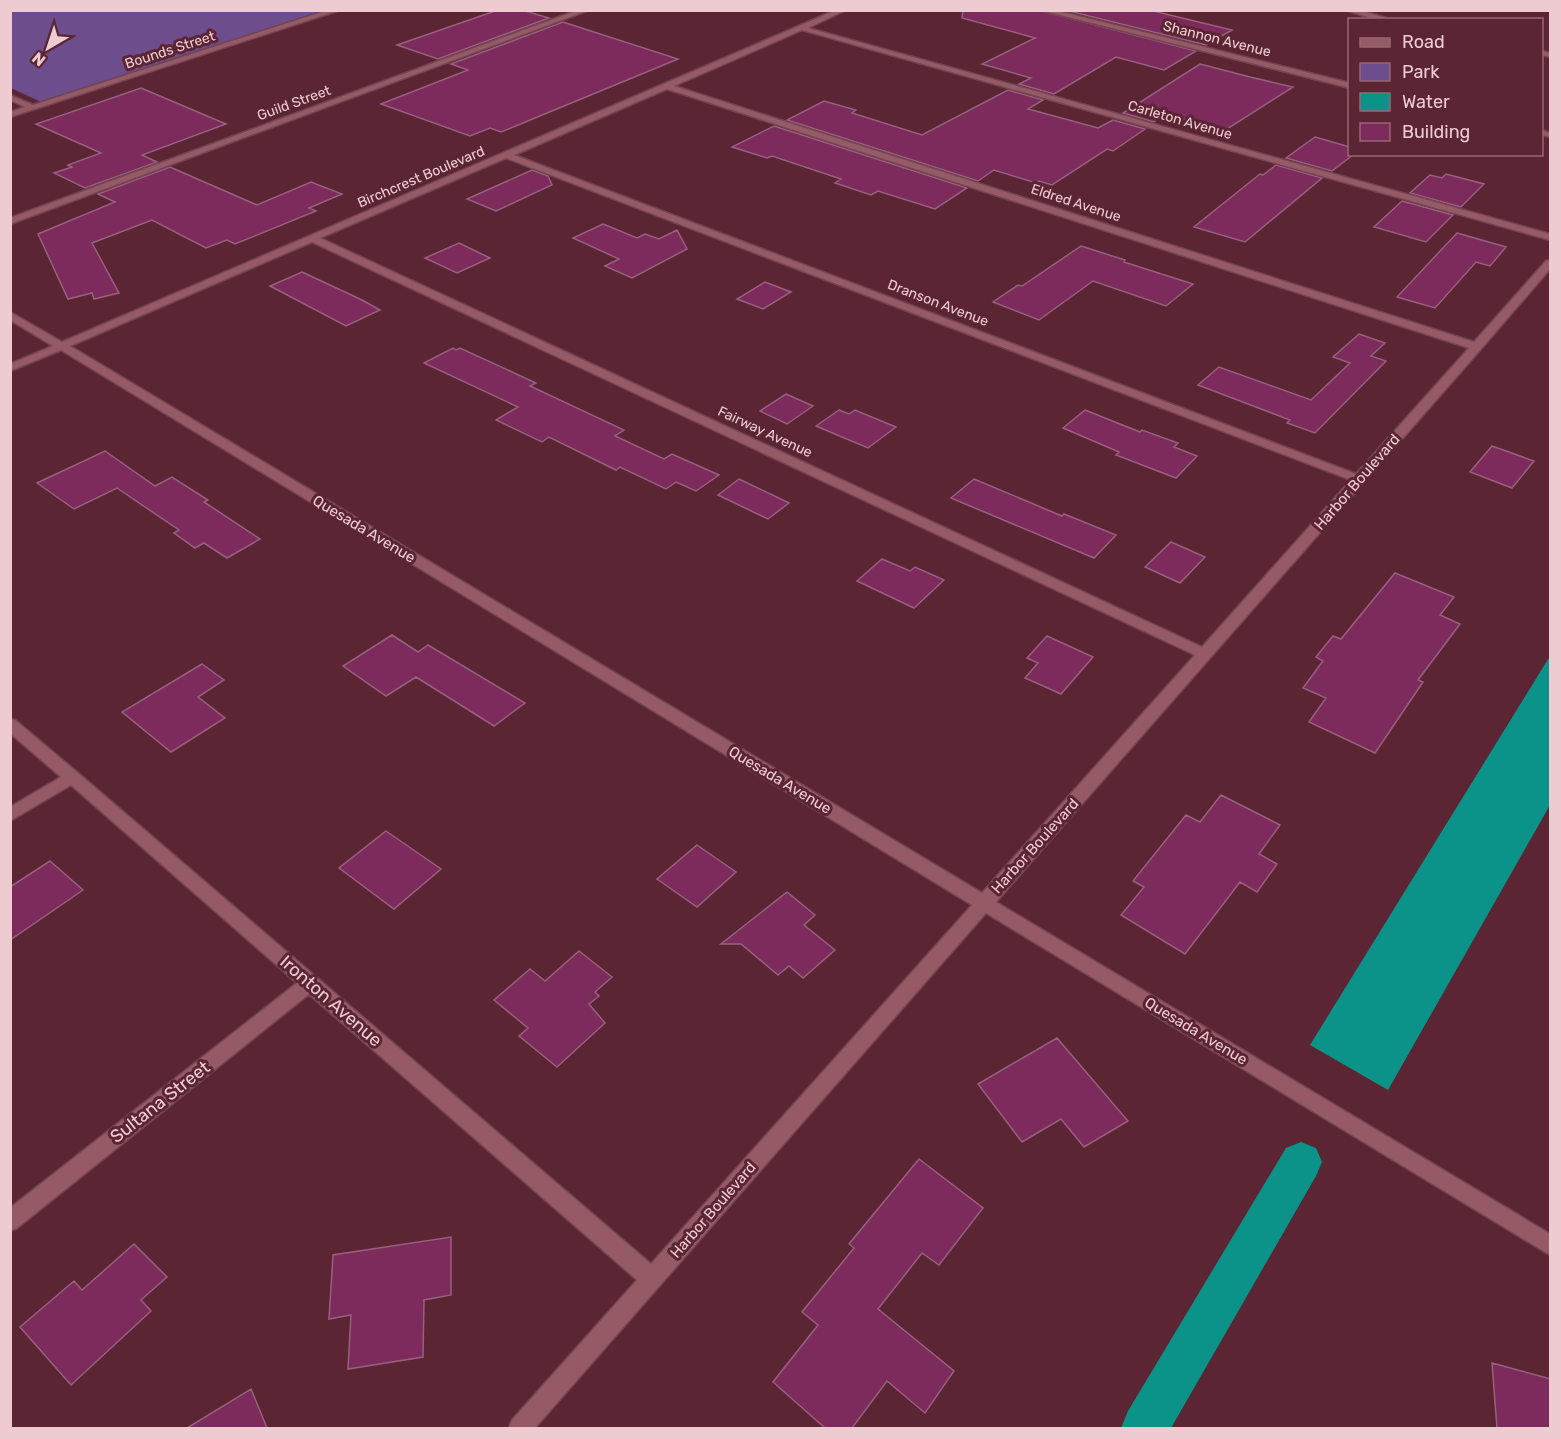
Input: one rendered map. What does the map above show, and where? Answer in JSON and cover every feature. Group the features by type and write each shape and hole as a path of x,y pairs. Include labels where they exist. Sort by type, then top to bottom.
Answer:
{"street":[{"name":"Bounds Street","path":"10,115 337,10"},
{"name":"Guild Street","path":"10,221 586,10"},
{"name":"Birchcrest Boulevard","path":"10,368 843,10"},
{"name":"Shannon Avenue","path":"1043,10 1348,86"},
{"path":"1348,10 1381,18"},
{"name":"Carleton Avenue","path":"802,28 1551,237"},
{"name":"Eldred Avenue","path":"667,86 1477,347"},
{"path":"10,97 33,108"},
{"name":"Dranson Avenue","path":"507,155 1359,479"},
{"name":"Fairway Avenue","path":"312,238 1205,654"},
{"name":"Harbor Boulevard","path":"520,1428 1551,263"},
{"name":"Quesada Avenue","path":"10,315 1551,1245"},
{"name":"Ironton Avenue","path":"10,723 652,1279"},
{"path":"10,815 72,777"},
{"name":"Sultana Street","path":"10,1221 310,983"}],"green space":[{"path":"11,11 327,11 41,102 11,88"}],"water":[{"path":"1550,656 1550,805 1388,1090 1310,1045"}],"building":[{"path":"498,10 522,10 549,18 438,59 397,45"},
{"path":"963,10 1038,10 1196,51 1164,70 1116,57 1054,94 1019,84 1031,78 982,64 1035,38 962,18"},
{"path":"1065,10 1149,10 1232,30 1206,45"},
{"path":"563,22 678,59 501,132 490,128 470,136 381,104 468,70 451,64"},
{"path":"1200,64 1293,87 1224,131 1165,114 1154,122 1123,113"},
{"path":"141,88 226,124 142,155 157,162 85,188 54,173 72,167 68,165 101,153 36,124"},
{"path":"1008,90 1043,100 1028,109 1098,128 1113,120 1145,129 1113,151 1107,149 1052,185 1039,181 1036,183 994,170 978,181 787,120 824,101 856,110 852,113 922,135"},
{"path":"774,126 967,188 935,209 878,191 871,195 835,183 841,179 772,156 767,158 732,147"},
{"path":"1315,137 1348,146 1348,156 1351,156 1332,171 1286,158"},
{"path":"1276,165 1322,178 1245,242 1194,227 1260,174 1263,175"},
{"path":"170,167 257,205 311,182 342,194 309,208 316,211 235,244 227,240 206,248 152,220 92,243 119,293 94,299 92,293 68,299 38,234 115,202 98,194"},
{"path":"532,170 548,176 552,185 496,211 467,199"},
{"path":"1446,174 1484,184 1461,207 1410,193 1430,175 1442,178"},
{"path":"1402,201 1453,215 1426,242 1374,227"},
{"path":"603,224 637,238 645,234 659,239 677,230 687,249 632,278 605,266 619,259 573,238"},
{"path":"1457,233 1506,247 1490,266 1476,262 1435,308 1397,297"},
{"path":"459,243 490,258 457,273 425,258"},
{"path":"1081,246 1193,284 1166,306 1093,281 1039,320 993,302 1018,285 1022,286"},
{"path":"302,272 380,310 346,326 270,286"},
{"path":"765,282 791,292 763,309 737,299"},
{"path":"1359,334 1385,343 1371,356 1386,361 1315,433 1287,423 1290,420 1198,385 1219,367 1311,400 1350,363 1333,357"},
{"path":"453,348 456,350 460,348 536,383 530,386 624,430 615,436 664,459 672,454 719,475 696,491 676,482 666,489 620,467 616,470 549,437 542,442 496,420 518,407 424,363"},
{"path":"786,394 813,406 787,424 760,411"},
{"path":"839,410 849,414 855,410 896,427 868,448 816,426"},
{"path":"1085,410 1140,432 1142,430 1178,443 1174,447 1197,456 1176,478 1116,455 1119,452 1063,428"},
{"path":"1492,446 1534,461 1512,488 1470,472"},
{"path":"105,451 155,486 172,477 208,500 204,502 260,539 227,558 204,543 195,548 174,533 179,530 117,488 74,509 37,483"},
{"path":"739,479 789,503 768,519 718,495"},
{"path":"974,479 1062,516 1064,514 1116,535 1094,558 951,498"},
{"path":"1171,542 1205,557 1180,583 1145,567"},
{"path":"882,559 910,571 915,567 944,580 914,608 857,581"},
{"path":"1395,573 1454,597 1440,615 1460,624 1418,680 1423,682 1375,753 1309,722 1326,698 1303,688 1323,661 1316,657 1333,636 1341,639"},
{"path":"392,635 418,652 428,645 525,703 494,726 416,677 386,696 343,666"},
{"path":"1047,636 1093,657 1061,694 1025,678 1038,663 1027,658"},
{"path":"202,664 224,680 198,697 225,718 171,752 122,712"},
{"path":"1221,795 1280,825 1259,854 1277,864 1257,892 1240,882 1185,954 1121,915 1144,887 1133,881 1186,815 1200,822"},
{"path":"386,831 441,869 394,909 339,868"},
{"path":"697,845 736,872 697,907 657,879"},
{"path":"50,861 83,890 10,940 10,887"},
{"path":"787,892 815,915 804,925 835,950 803,978 789,966 778,975 741,944 721,944"},
{"path":"579,951 612,977 595,992 599,996 589,1004 605,1023 557,1067 519,1036 528,1028 494,1000 530,969 545,981"},
{"path":"1057,1038 1128,1121 1084,1147 1061,1119 1022,1142 978,1084"},
{"path":"919,1159 983,1208 939,1265 922,1253 878,1309 954,1371 925,1413 887,1381 852,1428 825,1428 773,1382 818,1325 802,1312 854,1248 849,1244"},
{"path":"451,1237 451,1295 424,1300 423,1357 348,1369 351,1315 329,1319 333,1255"},
{"path":"134,1244 167,1277 141,1300 151,1311 71,1385 20,1327 74,1281 82,1290"},
{"path":"1492,1363 1551,1379 1551,1428 1497,1428"},
{"path":"251,1389 267,1428 187,1428"}],"waterway":[{"path":"1145,1428 1301,1162"}]}
